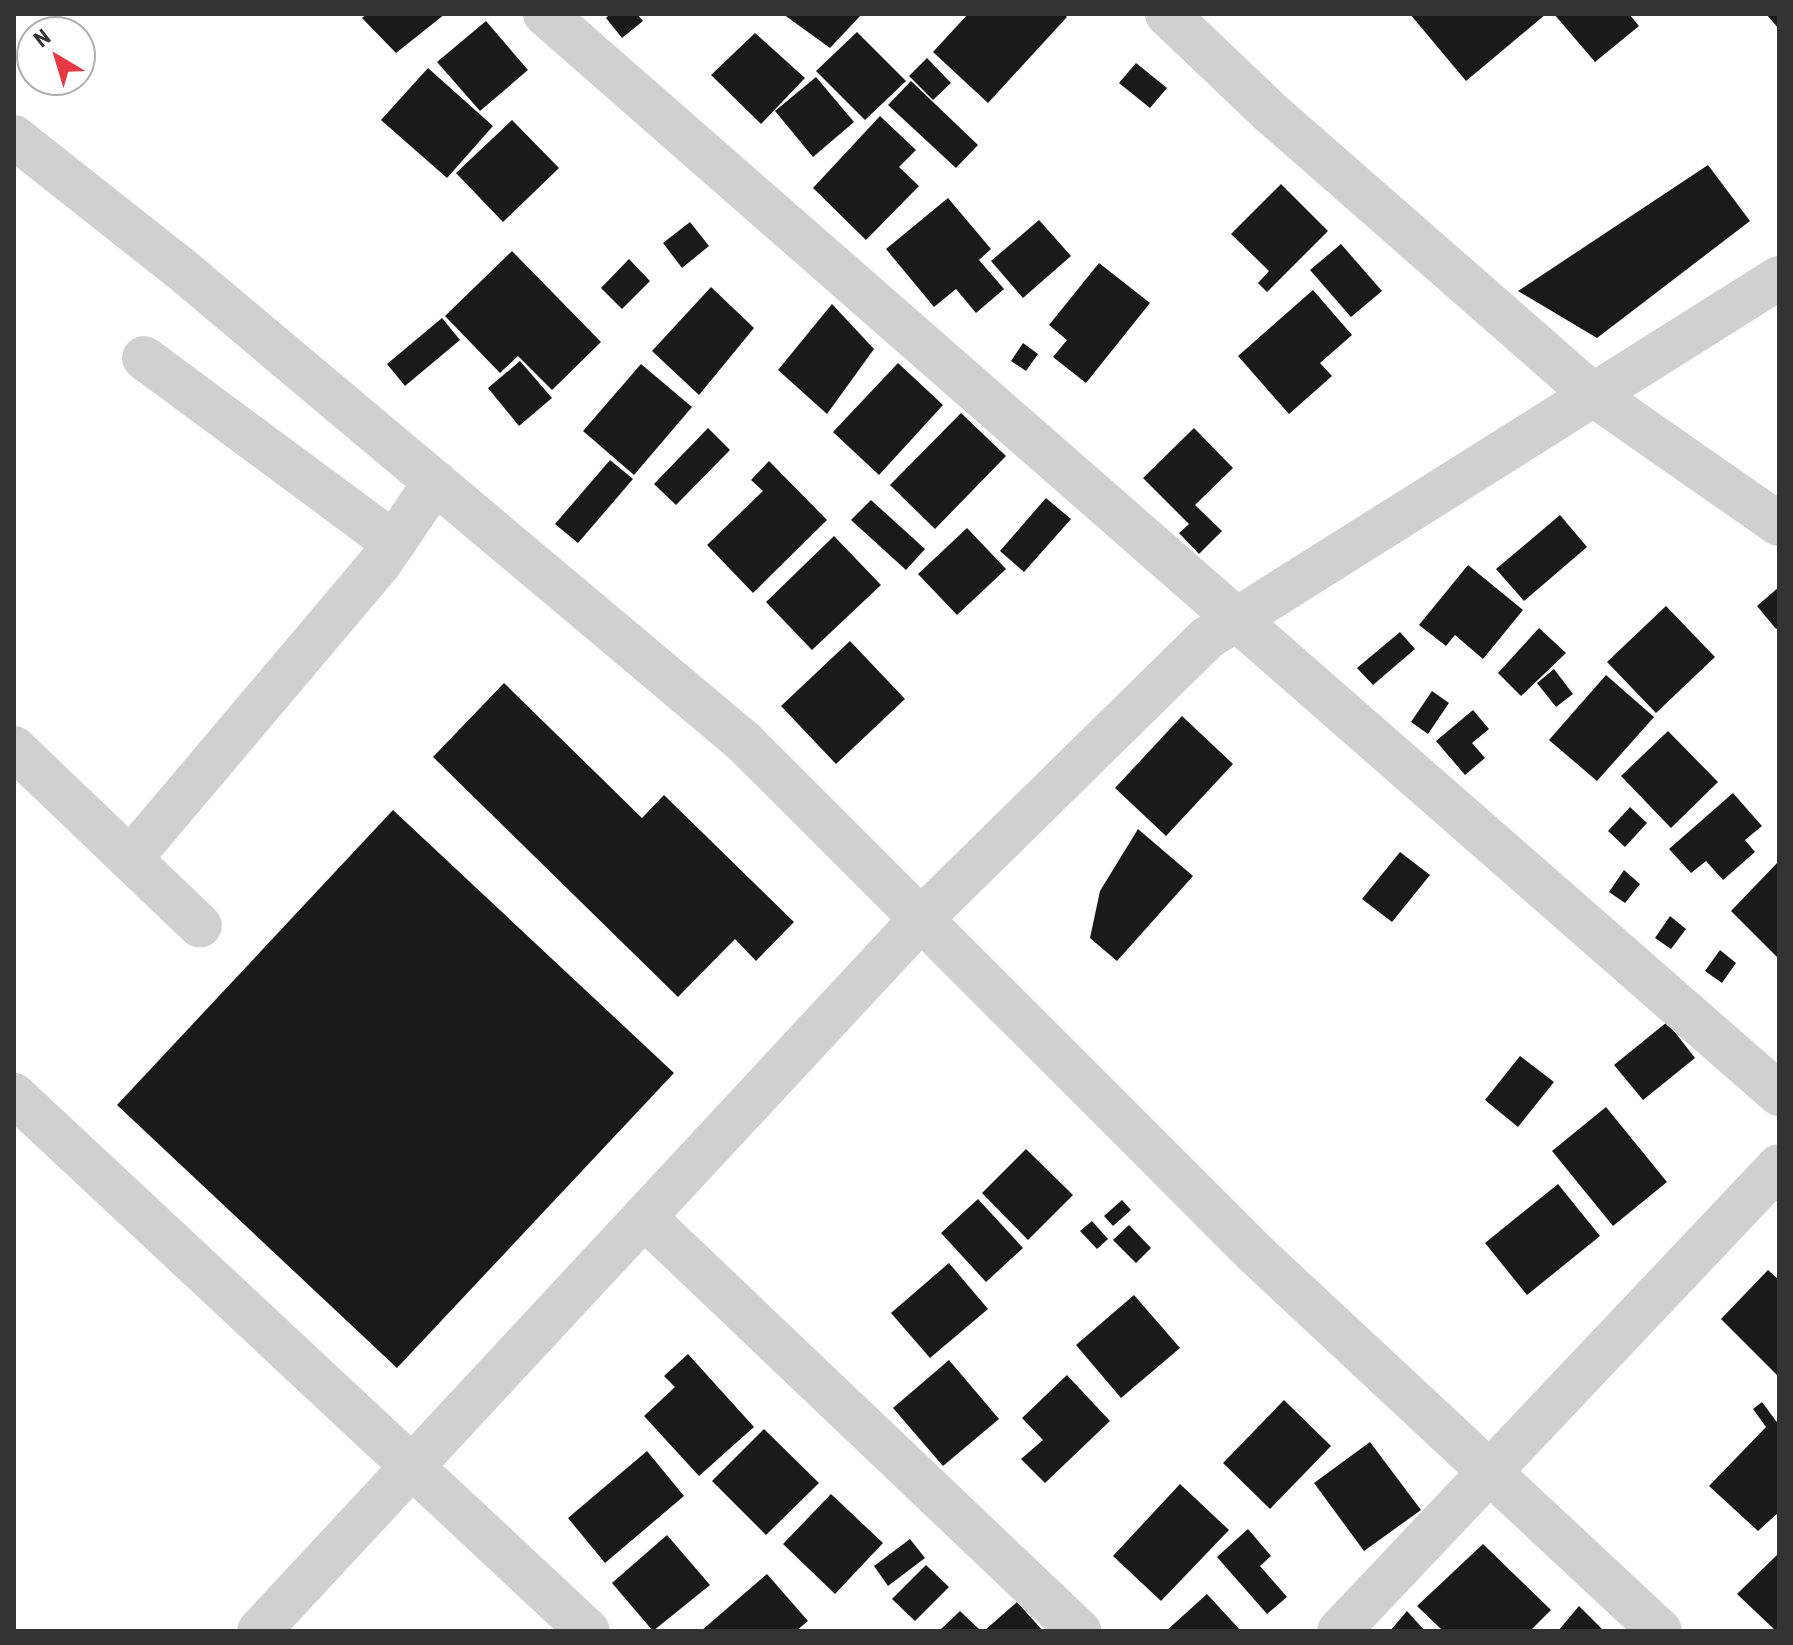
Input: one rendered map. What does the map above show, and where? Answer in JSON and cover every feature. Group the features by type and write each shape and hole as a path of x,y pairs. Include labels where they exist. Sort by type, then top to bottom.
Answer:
{"street":[{"path":"545,14 1234,621 1779,1094"},
{"path":"1167,14 1271,113 1591,393 1779,524"},
{"path":"14,137 180,268 744,742 1257,1255 1660,1631"},
{"path":"259,1631 921,919 1090,749 1207,638 1591,393 1779,278"},
{"path":"144,358 394,543"},
{"path":"130,859 394,543 435,482"},
{"path":"14,748 200,926"},
{"path":"14,1095 588,1631"},
{"path":"1339,1631 1487,1470 1779,1166"},
{"path":"644,1217 1079,1631"}],"building":[{"path":"367,14 445,14 396,53 362,18"},
{"path":"610,14 637,14 643,21 622,38 606,18"},
{"path":"783,14 862,14 830,48"},
{"path":"968,14 1063,14 1067,17 988,103 933,52"},
{"path":"1410,14 1546,14 1466,81"},
{"path":"1554,14 1629,14 1639,26 1595,62"},
{"path":"1766,14 1779,14 1779,29"},
{"path":"486,21 528,70 480,111 437,62"},
{"path":"857,32 906,81 865,120 816,71"},
{"path":"755,33 805,78 761,124 711,75"},
{"path":"927,58 951,83 933,100 909,76"},
{"path":"1136,63 1167,88 1150,108 1119,83"},
{"path":"428,68 493,126 447,178 381,120"},
{"path":"816,77 854,122 813,157 775,111"},
{"path":"911,81 978,145 956,168 888,105"},
{"path":"880,116 916,150 899,167 919,186 866,240 813,188"},
{"path":"512,120 559,168 503,222 456,173"},
{"path":"1708,165 1750,221 1597,338 1518,291"},
{"path":"1281,184 1328,231 1267,292 1258,283 1269,271 1231,234"},
{"path":"948,198 991,249 979,260 1004,289 976,313 956,289 934,307 886,249"},
{"path":"1039,220 1071,256 1023,298 991,261"},
{"path":"690,222 709,246 682,268 663,243"},
{"path":"1341,244 1382,291 1351,317 1310,270"},
{"path":"512,251 601,342 552,390 518,356 500,373 445,316"},
{"path":"629,259 650,281 622,309 601,288"},
{"path":"1099,263 1150,303 1086,383 1053,357 1067,340 1049,325"},
{"path":"711,287 754,328 699,395 652,351"},
{"path":"1313,290 1352,335 1320,363 1332,376 1289,414 1238,356"},
{"path":"832,304 874,349 827,414 778,370"},
{"path":"442,318 460,340 405,386 387,364"},
{"path":"1023,343 1038,354 1026,371 1011,361"},
{"path":"520,361 552,398 519,426 488,388"},
{"path":"898,363 943,405 879,475 833,432"},
{"path":"641,364 692,407 634,475 583,431"},
{"path":"961,413 1006,456 935,529 890,485"},
{"path":"708,428 730,450 676,505 654,484"},
{"path":"1194,428 1233,468 1195,505 1222,531 1199,554 1179,533 1189,524 1143,478"},
{"path":"610,460 633,479 578,543 555,524"},
{"path":"769,461 827,520 753,593 707,545 763,491 751,480"},
{"path":"1046,498 1071,519 1024,572 1000,551"},
{"path":"871,500 925,549 906,570 851,520"},
{"path":"1560,515 1587,547 1524,601 1496,569"},
{"path":"967,528 1006,569 957,615 918,574"},
{"path":"834,536 881,585 812,650 766,602"},
{"path":"1468,565 1523,610 1483,659 1455,635 1446,646 1419,625"},
{"path":"1779,587 1779,627 1776,629 1757,606"},
{"path":"1666,606 1715,657 1656,713 1607,662"},
{"path":"1539,628 1566,653 1521,696 1498,673"},
{"path":"1400,632 1415,649 1373,685 1357,668"},
{"path":"850,641 905,699 836,764 781,706"},
{"path":"1554,669 1573,694 1556,707 1537,683"},
{"path":"1606,675 1654,717 1597,781 1549,740"},
{"path":"504,683 642,818 664,795 794,922 756,961 735,939 678,997 433,757"},
{"path":"1432,691 1449,703 1428,734 1411,722"},
{"path":"1473,710 1489,729 1472,743 1485,758 1465,775 1436,741"},
{"path":"1182,716 1233,764 1166,836 1115,788"},
{"path":"1668,731 1718,782 1671,828 1621,776"},
{"path":"1733,793 1762,826 1745,840 1755,852 1723,880 1706,861 1691,873 1669,849"},
{"path":"1630,807 1647,823 1625,847 1608,831"},
{"path":"393,810 674,1073 397,1368 117,1105"},
{"path":"1138,829 1193,876 1117,961 1090,938 1100,891"},
{"path":"1400,852 1430,875 1392,922 1362,899"},
{"path":"1779,861 1779,959 1731,911"},
{"path":"1624,870 1640,884 1625,903 1609,892"},
{"path":"1670,916 1686,929 1671,949 1655,938"},
{"path":"1720,950 1736,963 1722,983 1705,971"},
{"path":"1667,1022 1695,1058 1643,1100 1614,1065"},
{"path":"1520,1056 1554,1082 1518,1127 1485,1100"},
{"path":"1606,1107 1667,1182 1613,1226 1552,1151"},
{"path":"1026,1149 1073,1195 1028,1240 982,1193"},
{"path":"1558,1184 1600,1236 1527,1295 1485,1243"},
{"path":"978,1199 1023,1248 986,1282 941,1233"},
{"path":"1122,1200 1131,1210 1113,1226 1104,1216"},
{"path":"1092,1221 1108,1239 1097,1249 1080,1231"},
{"path":"1129,1225 1151,1248 1136,1263 1113,1240"},
{"path":"949,1263 988,1309 930,1358 891,1313"},
{"path":"1768,1270 1779,1280 1779,1377 1721,1319"},
{"path":"1134,1295 1180,1348 1121,1398 1076,1345"},
{"path":"688,1354 754,1427 699,1476 644,1416 675,1387 664,1376"},
{"path":"949,1360 999,1419 943,1466 893,1408"},
{"path":"1067,1375 1110,1421 1045,1483 1021,1459 1043,1440 1022,1418"},
{"path":"1284,1400 1331,1446 1270,1509 1223,1463"},
{"path":"1762,1402 1779,1425 1779,1512 1758,1531 1709,1486 1766,1427 1753,1409"},
{"path":"764,1429 819,1483 766,1535 712,1481"},
{"path":"1370,1442 1421,1510 1364,1551 1314,1483"},
{"path":"647,1451 684,1496 605,1563 568,1518"},
{"path":"1180,1484 1229,1530 1161,1601 1113,1556"},
{"path":"831,1494 883,1543 835,1594 783,1544"},
{"path":"1248,1529 1271,1556 1260,1566 1287,1597 1267,1614 1217,1557"},
{"path":"667,1535 710,1585 653,1631 612,1583"},
{"path":"910,1539 925,1558 888,1586 874,1566"},
{"path":"1483,1544 1551,1610 1530,1631 1443,1631 1417,1606"},
{"path":"1779,1553 1779,1631 1776,1631 1737,1594"},
{"path":"926,1565 949,1587 915,1621 892,1599"},
{"path":"767,1574 808,1621 796,1631 701,1631"},
{"path":"1207,1594 1241,1631 1166,1631"},
{"path":"1017,1602 1043,1631 984,1631"},
{"path":"1579,1606 1604,1631 1558,1631"},
{"path":"960,1611 981,1631 939,1631"},
{"path":"1407,1611 1425,1631 1390,1631"}]}
